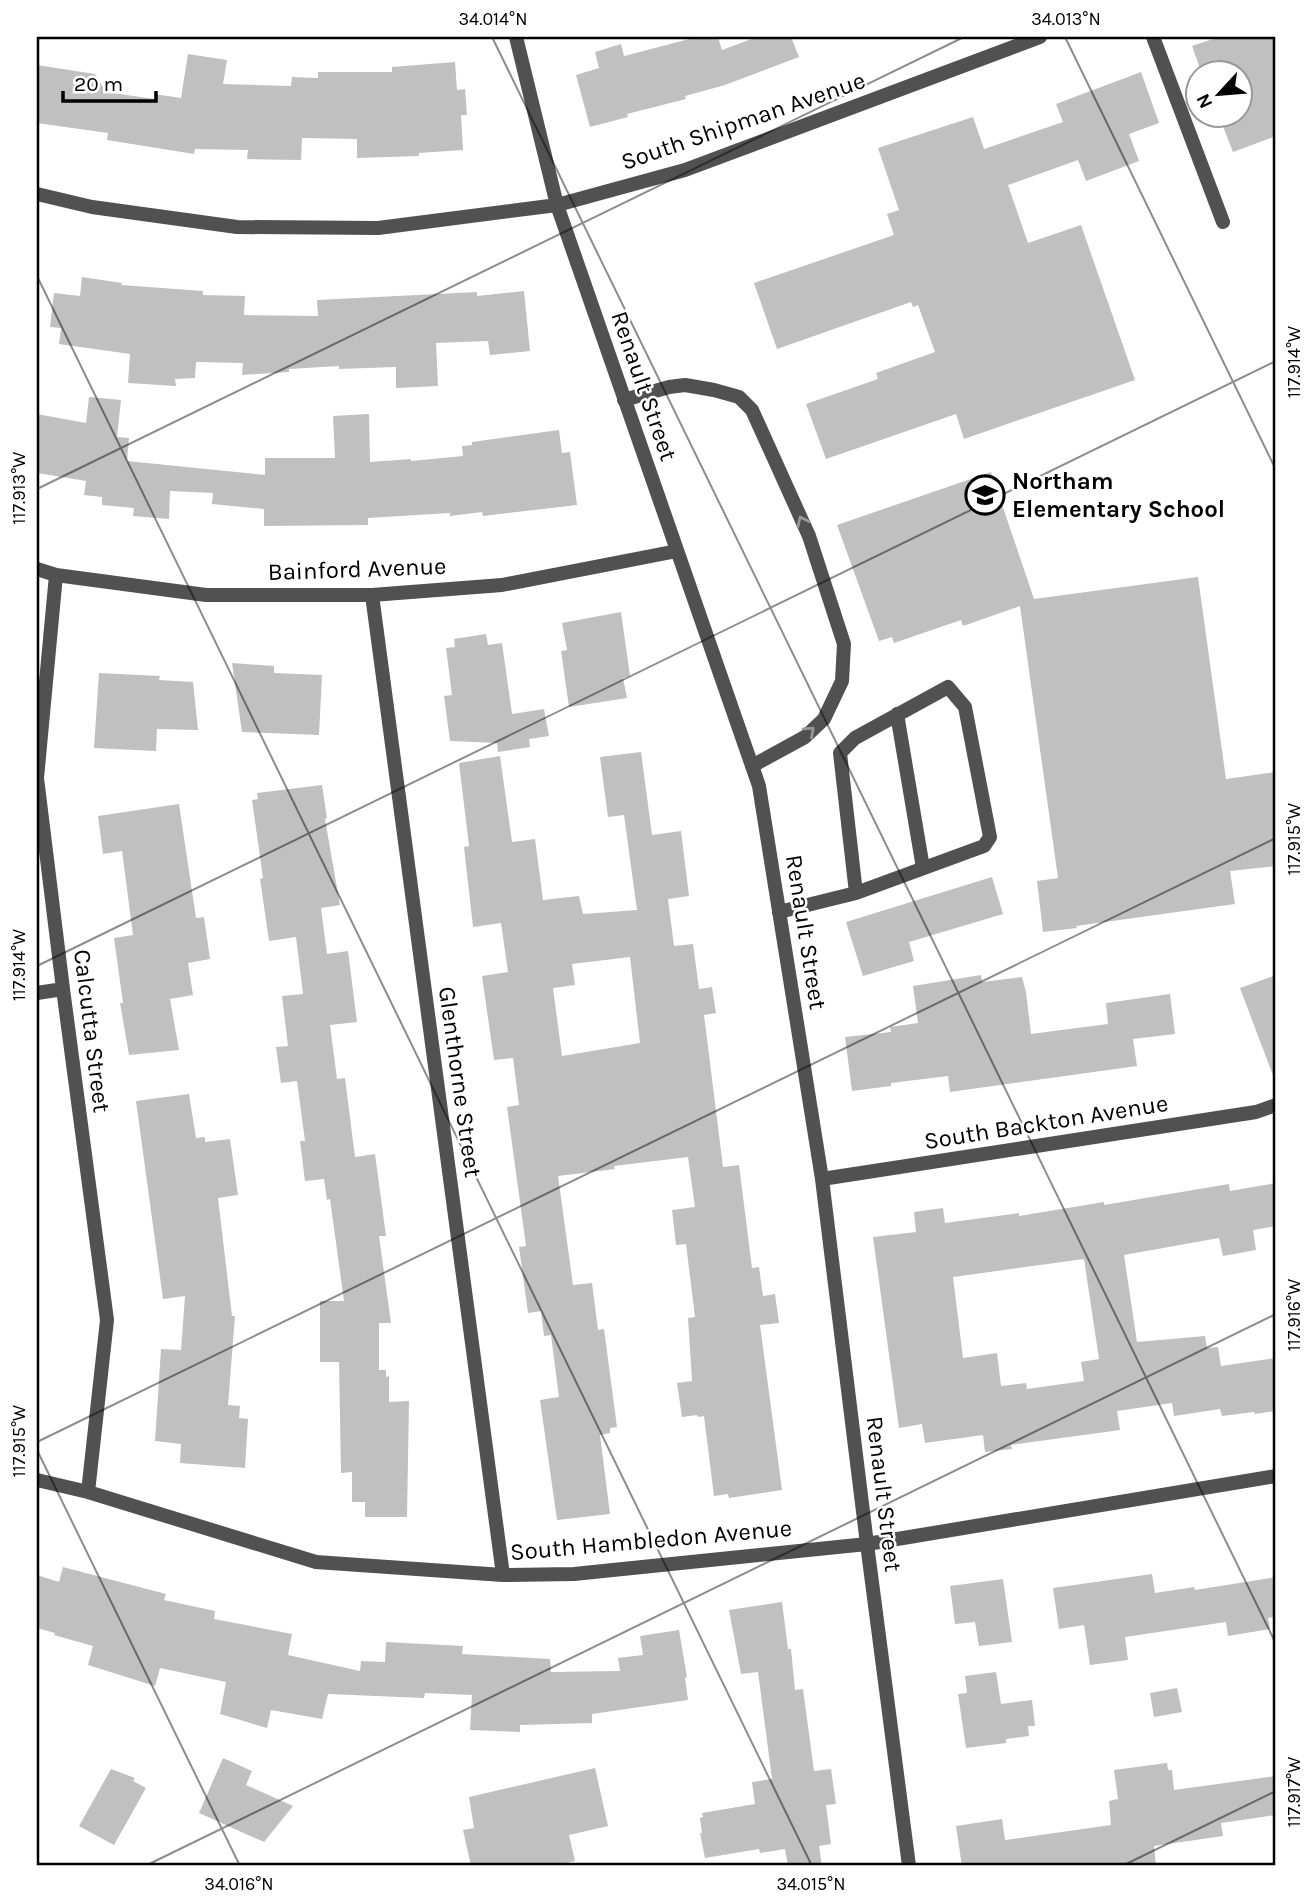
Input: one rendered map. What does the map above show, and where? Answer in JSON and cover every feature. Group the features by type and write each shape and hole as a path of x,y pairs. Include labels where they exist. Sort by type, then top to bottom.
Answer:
{"street":[{"name":"Renault Street","path":"516,37 557,205 759,786 822,1179 909,1866"},
{"name":"South Shipman Avenue","path":"37,194 92,207 237,227 378,228 557,205 685,170 1040,37"},
{"path":"1153,37 1223,222"},
{"path":"624,400 669,387 685,386 739,397 752,410 809,536 844,644 842,681 824,719 805,737 752,766"},
{"name":"Bainford Avenue","path":"37,569 57,575 206,595 372,595 502,585 677,551"},
{"name":"Calcutta Street","path":"57,575 37,778 107,1320 88,1492"},
{"name":"Glenthorne Street","path":"372,595 502,1575"},
{"path":"779,912 856,892 984,846 990,837 965,707 948,687 855,738 840,753 856,892"},
{"path":"897,714 923,868"},
{"path":"37,993 63,989"},
{"name":"South Backton Avenue","path":"822,1179 1256,1112 1276,1105"},
{"name":"South Hambledon Avenue","path":"37,1480 88,1492 316,1562 502,1575 574,1574 867,1544 1276,1476"}],"building":[{"path":"697,37 718,37 722,50 757,37 791,37 799,57 725,85 685,96 686,99 627,114 628,117 590,127 576,75 599,68 595,52 621,44 624,56"},
{"path":"1219,37 1276,37 1276,136 1233,152 1224,130 1254,130 1254,60 1197,60 1192,46"},
{"path":"188,54 227,60 223,84 291,86 292,77 318,78 318,72 392,72 392,67 455,62 457,90 465,89 467,115 461,115 463,150 419,153 419,156 357,158 357,139 302,138 301,160 247,159 248,150 195,149 194,154 107,140 108,133 37,123 37,65 95,74 106,92 154,99 154,94 181,98"},
{"path":"1141,72 1159,123 1129,134 1139,161 1086,181 1078,160 1008,185 1028,243 1081,225 1135,380 964,439 956,414 826,459 806,404 878,379 876,373 935,352 918,305 913,307 911,302 777,349 754,283 894,235 887,214 899,210 878,148 973,117 984,149 1063,122 1056,104"},
{"path":"82,277 122,283 121,285 203,291 203,295 245,296 244,315 318,316 317,300 477,292 477,296 524,291 530,351 490,355 488,341 436,343 438,386 396,388 396,367 339,369 339,366 242,375 243,363 196,362 195,378 175,379 176,386 128,383 130,354 59,344 61,328 50,327 54,293 80,296"},
{"path":"89,397 121,400 117,437 129,438 127,461 265,475 265,458 335,458 333,416 369,414 370,462 463,456 462,446 472,445 472,442 559,430 562,453 570,452 577,505 483,516 482,512 450,516 450,513 368,518 368,525 264,526 264,509 212,504 213,493 170,491 169,519 133,516 134,508 102,505 102,497 84,495 86,481 37,473 37,414 86,423"},
{"path":"991,472 1034,599 1198,577 1226,779 1276,772 1276,866 1230,871 1235,904 1043,932 1037,881 1058,878 1020,606 963,626 961,620 894,643 892,637 879,641 837,525"},
{"path":"621,612 630,676 623,678 627,698 569,707 561,651 567,650 562,623"},
{"path":"486,634 488,645 502,643 512,714 544,709 549,736 529,739 530,747 498,752 497,743 450,741 444,696 452,695 446,648 455,647 454,639"},
{"path":"232,663 274,666 274,673 322,675 319,735 242,732"},
{"path":"99,673 160,676 159,680 193,682 198,730 157,729 156,751 94,748"},
{"path":"641,752 652,835 681,831 689,896 668,899 674,946 693,944 699,989 712,987 716,1013 704,1015 723,1167 739,1165 752,1268 759,1267 763,1296 775,1294 779,1323 760,1325 782,1490 729,1498 728,1494 714,1496 704,1416 682,1417 677,1383 692,1381 688,1318 695,1317 686,1244 676,1245 672,1210 695,1207 688,1157 614,1166 615,1169 558,1176 573,1285 592,1283 598,1330 604,1329 617,1427 610,1428 610,1433 600,1435 610,1514 557,1520 540,1400 559,1397 551,1335 544,1336 541,1311 528,1313 519,1247 526,1246 507,1107 519,1105 513,1058 494,1060 482,976 508,972 501,923 473,927 464,847 469,846 459,763 500,756 512,842 535,839 543,900 579,896 583,914 637,910 624,815 608,817 600,757","holes":["630,957 640,1043 562,1056 553,988 575,985 572,964"]},
{"path":"322,785 340,905 321,908 327,954 348,951 357,1022 330,1025 337,1079 345,1078 355,1157 375,1154 386,1236 379,1236 391,1323 379,1323 379,1370 386,1370 386,1377 389,1376 389,1402 409,1401 407,1517 365,1517 365,1502 352,1502 352,1472 341,1473 339,1362 320,1362 320,1301 344,1301 330,1199 327,1200 324,1179 305,1181 300,1141 305,1141 297,1081 281,1083 276,1047 288,1046 282,996 303,994 296,937 269,941 252,800 258,799 257,793"},
{"path":"179,804 196,918 204,917 210,959 188,963 193,995 170,999 179,1050 129,1055 120,1003 123,1003 114,938 133,935 122,851 103,854 98,816"},
{"path":"992,877 1003,914 909,942 914,961 863,976 846,922"},
{"path":"981,975 982,982 1022,977 1031,1034 1108,1024 1106,1003 1170,994 1175,1034 1133,1039 1137,1066 950,1092 948,1076 852,1091 845,1037 891,1032 890,1027 918,1023 913,986"},
{"path":"1276,975 1276,1078 1274,1078 1240,988"},
{"path":"189,1094 196,1138 205,1137 205,1142 230,1139 238,1195 218,1198 232,1316 235,1316 228,1405 240,1406 239,1418 248,1419 245,1468 180,1463 181,1444 155,1441 161,1349 181,1350 185,1296 163,1299 136,1101"},
{"path":"1276,1183 1276,1226 1253,1230 1256,1250 1223,1256 1219,1238 1124,1255 1137,1342 1205,1336 1207,1348 1218,1347 1221,1366 1276,1358 1276,1411 1222,1416 1220,1409 1174,1416 1172,1403 1117,1411 1120,1430 1011,1445 1012,1449 985,1452 983,1435 925,1443 922,1424 899,1428 873,1237 916,1232 914,1212 943,1208 945,1223 1019,1213 1019,1216 1104,1202 1104,1205 1229,1184 1230,1191","holes":["1084,1259 1099,1359 1081,1362 1084,1381 1027,1389 1026,1383 1001,1386 997,1353 963,1358 953,1277"]},
{"path":"63,1567 166,1594 164,1600 215,1611 214,1619 292,1634 288,1655 360,1671 361,1661 385,1662 386,1642 463,1646 462,1654 550,1659 551,1672 620,1671 618,1658 643,1655 640,1636 679,1630 688,1700 592,1714 592,1723 520,1725 520,1732 470,1730 472,1695 425,1693 424,1698 328,1694 322,1719 271,1710 267,1728 220,1714 226,1682 160,1668 155,1686 88,1665 93,1646 37,1628 37,1575 59,1582"},
{"path":"1152,1574 1155,1593 1194,1587 1195,1590 1276,1577 1276,1617 1268,1618 1270,1629 1228,1636 1226,1622 1125,1637 1128,1660 1090,1665 1084,1625 1059,1629 1053,1588"},
{"path":"1003,1579 1012,1642 979,1646 975,1622 955,1624 950,1586"},
{"path":"782,1602 795,1690 803,1689 814,1771 831,1769 836,1804 826,1805 831,1844 819,1846 822,1866 788,1866 785,1849 760,1853 759,1849 705,1858 700,1833 702,1813 755,1804 752,1782 772,1779 758,1672 741,1674 729,1610"},
{"path":"996,1672 1001,1704 1032,1700 1035,1726 1028,1726 1029,1736 1006,1739 1006,1743 966,1748 958,1694 967,1693 965,1676"},
{"path":"1177,1688 1182,1712 1154,1717 1150,1693"},
{"path":"223,1758 252,1771 246,1785 293,1806 264,1842 199,1813"},
{"path":"1167,1763 1168,1770 1172,1770 1174,1790 1276,1776 1276,1815 1221,1823 1223,1836 1154,1846 1156,1866 962,1866 956,1826 1002,1819 1005,1840 1111,1825 1109,1801 1118,1799 1114,1770"},
{"path":"595,1768 608,1826 569,1835 575,1861 553,1866 471,1866 463,1830 474,1828 469,1797"},
{"path":"111,1769 135,1778 133,1781 146,1788 114,1845 79,1826"}],"place":[{"name":"Northam Elementary School","path":"985,495"}]}
